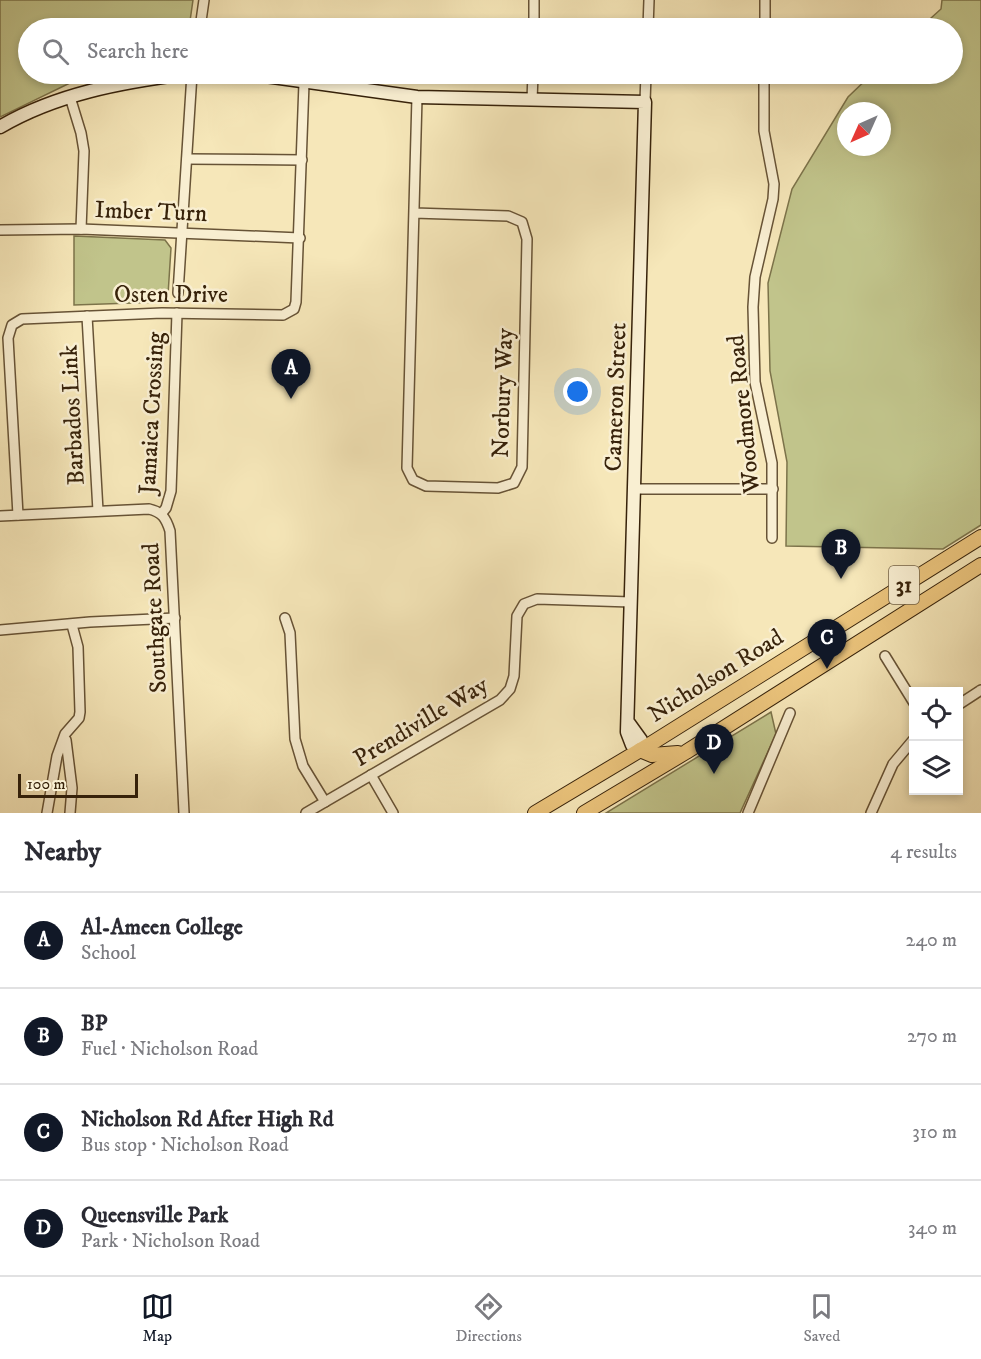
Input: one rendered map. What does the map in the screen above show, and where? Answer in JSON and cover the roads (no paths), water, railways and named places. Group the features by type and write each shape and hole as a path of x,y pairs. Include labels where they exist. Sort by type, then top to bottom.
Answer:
{"main road":[{"name":"Nicholson Road","path":"535,813 981,537"},
{"name":"Nicholson Road","path":"584,813 599,809 635,782 981,565"},
{"path":"640,750 652,755 686,752"},
{"path":"635,782 642,762 640,750"}],"street":[{"path":"201,18 204,0"},
{"path":"534,0 534,18"},
{"path":"648,18 649,0"},
{"path":"765,0 765,18"},
{"path":"0,127 56,101 120,84"},
{"path":"178,293 192,84"},
{"name":"Osten Drive","path":"18,515 8,338 12,325 22,319 177,313 282,315 294,309 300,238 304,84"},
{"path":"312,84 417,97 645,102"},
{"path":"532,100 533,84"},
{"name":"Cameron Street","path":"640,750 641,740 628,722 646,84"},
{"name":"Woodmore Road","path":"764,84 764,131 774,184 773,199 755,277 753,307 755,382 772,463 772,538"},
{"path":"70,97 84,151 81,229"},
{"name":"Norbury Way","path":"414,213 508,216 522,222 527,239 522,467 514,483 498,488 426,486 413,480 407,468 417,97"},
{"path":"188,159 302,160"},
{"name":"Imber Turn","path":"0,230 81,229 300,238"},
{"name":"Jamaica Crossing","path":"162,513 166,508 171,491 177,313"},
{"name":"Barbados Link","path":"87,316 99,511"},
{"path":"635,489 772,489"},
{"name":"Southgate Road","path":"0,516 148,509 162,513 170,531 184,813"},
{"name":"Prendiville Way","path":"306,813 500,700 510,689 514,676 517,616 524,604 537,599 632,602"},
{"path":"0,630 175,618"},
{"path":"285,618 290,633 295,739 303,766 325,802"},
{"path":"47,813 57,756 65,734 79,718 80,712 78,647 72,625"},
{"path":"885,656 909,695"},
{"path":"963,702 981,690"},
{"path":"748,813 790,713"},
{"path":"65,734 72,789 70,813"},
{"path":"871,813 893,764 912,741"},
{"path":"371,775 393,813"}],"place":[{"name":"Al-Ameen College","path":"291,399"},
{"name":"BP","path":"841,579"},
{"name":"Nicholson Rd After High Rd","path":"827,669"},
{"name":"Queensville Park","path":"714,774"}]}
